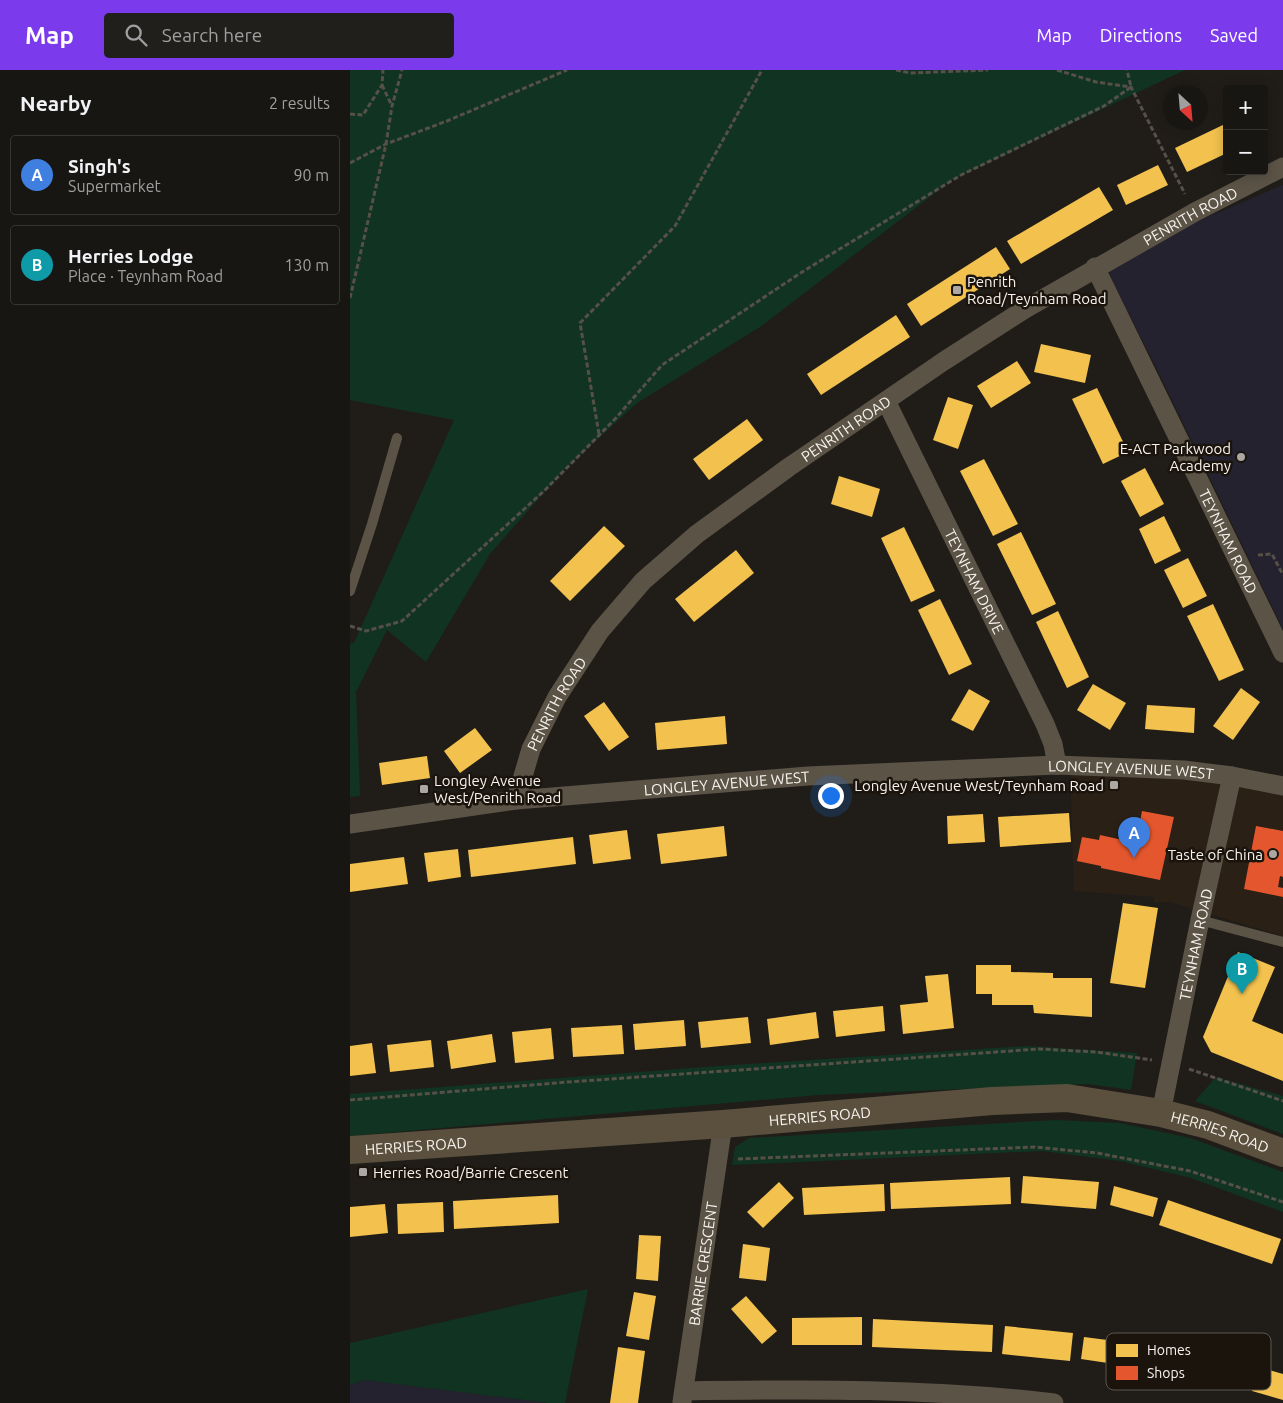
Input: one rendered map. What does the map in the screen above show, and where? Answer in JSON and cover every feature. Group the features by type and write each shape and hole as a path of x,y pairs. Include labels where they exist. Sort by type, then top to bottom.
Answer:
{"main road":[{"name":"HERRIES ROAD","path":"350,1150 723,1124 992,1101 1067,1098 1161,1113 1208,1125 1283,1153"}],"street":[{"name":"PENRITH ROAD","path":"516,800 531,749 557,697 600,631 643,581 697,534 789,467 1025,309 1095,267 1195,212 1283,167"},
{"name":"TEYNHAM ROAD","path":"1095,267 1283,653"},
{"name":"TEYNHAM DRIVE","path":"886,401 1045,724 1053,744 1057,765"},
{"name":"LONGLEY AVENUE WEST","path":"350,824 516,800 808,776 1057,765 1184,770 1232,776 1283,786"},
{"name":"TEYNHAM ROAD","path":"1161,1113 1200,920 1232,776"},
{"name":"BARRIE CRESCENT","path":"683,1397 716,1160 723,1124"},
{"path":"683,1397 813,1389 925,1398 1026,1400 1054,1403"}],"lane":[{"path":"350,591 398,438"},
{"path":"1200,920 1283,942"}],"path":[{"path":"350,114 363,115 382,85 383,70"},
{"path":"350,298 386,144 392,106 402,70"},
{"path":"350,163 386,144 447,121 567,70"},
{"path":"599,435 580,323 675,226 762,70"},
{"path":"896,70 910,73 988,70"},
{"path":"1057,70 1096,82 1131,87"},
{"path":"1127,70 1131,87 1195,212"},
{"path":"382,85 392,106"},
{"path":"350,626 366,631 402,621 545,490 599,435 662,365 802,272 961,175 1104,106 1131,87"},
{"path":"350,1100 568,1082 1039,1049 1096,1052 1171,1063 1283,1101"},
{"path":"716,1160 1035,1147 1097,1153 1190,1171 1283,1202"}],"shaded area":[{"name":"E-ACT Parkwood Academy","path":"1283,185 1283,629 1155,365 1112,281 1110,272 1112,263 1118,255"},
{"path":"1070,765 1283,787 1283,936 1170,902 1154,902 1154,897 1074,891"},
{"path":"364,1380 547,1403 350,1403 350,1385"}],"green space":[{"path":"350,70 1185,70 952,180 760,327 637,403 563,471 490,554 426,662 387,630 356,692 360,796 350,797 350,644 354,643 454,420 350,400"},
{"path":"1027,1046 1137,1053 1131,1090 1088,1084 818,1095 350,1136 350,1094 718,1066"},
{"path":"1216,1077 1283,1096 1283,1134 1195,1101"},
{"path":"1056,1120 1120,1123 1190,1138 1283,1172 1283,1212 1191,1178 1120,1161 1042,1151 732,1165 735,1147 749,1138"},
{"path":"588,1289 565,1403 549,1403 364,1380 350,1385 350,1343"}],"building: Homes":[{"path":"1223,125 1223,155 1187,172 1175,148"},
{"path":"1158,165 1168,185 1126,205 1117,185"},
{"path":"1099,187 1113,210 1021,264 1007,241"},
{"path":"996,247 1010,269 921,326 907,304"},
{"path":"896,315 910,337 821,395 807,374"},
{"path":"1041,344 1091,355 1085,383 1034,372"},
{"path":"1017,361 1031,383 991,408 977,386"},
{"path":"1097,388 1128,452 1103,464 1072,399"},
{"path":"948,397 973,405 958,449 933,440"},
{"path":"747,419 763,440 709,480 693,459"},
{"path":"984,459 1018,524 993,536 960,471"},
{"path":"1145,468 1164,504 1140,517 1121,481"},
{"path":"839,476 880,489 872,517 831,504"},
{"path":"1164,516 1181,551 1155,564 1139,529"},
{"path":"604,526 625,546 570,601 550,581"},
{"path":"904,527 935,591 911,602 881,538"},
{"path":"1021,532 1056,604 1032,615 997,544"},
{"path":"736,550 754,573 694,622 675,599"},
{"path":"1188,558 1207,596 1183,608 1164,570"},
{"path":"940,599 972,664 949,675 918,610"},
{"path":"1213,604 1244,670 1219,681 1187,616"},
{"path":"1058,611 1089,677 1067,688 1036,622"},
{"path":"1093,684 1126,703 1110,730 1077,710"},
{"path":"1241,688 1260,702 1233,740 1213,726"},
{"path":"969,689 990,701 973,731 951,720"},
{"path":"604,702 629,737 609,751 584,716"},
{"path":"1147,705 1195,708 1194,733 1145,729"},
{"path":"725,716 727,744 657,750 655,723"},
{"path":"475,728 492,750 460,773 444,751"},
{"path":"427,756 430,778 382,785 379,763"},
{"path":"1069,813 1071,842 1000,847 998,817"},
{"path":"983,814 985,842 948,844 947,816"},
{"path":"724,826 727,856 661,864 657,834"},
{"path":"627,830 631,859 593,864 589,835"},
{"path":"573,837 576,864 471,877 468,850"},
{"path":"458,849 461,877 428,882 424,853"},
{"path":"404,857 408,884 350,892 350,864"},
{"path":"1123,903 1158,908 1145,988 1110,983"},
{"path":"1238,952 1275,967 1252,1021 1283,1034 1283,1081 1211,1052 1203,1037"},
{"path":"976,965 1011,965 1011,972 1053,973 1053,978 1092,978 1092,1017 1034,1013 1033,1005 992,1005 992,994 976,994"},
{"path":"948,974 954,1028 903,1034 900,1005 928,1002 925,976"},
{"path":"883,1006 885,1031 836,1037 833,1011"},
{"path":"816,1012 819,1038 770,1045 767,1019"},
{"path":"748,1017 751,1043 701,1048 698,1022"},
{"path":"684,1020 686,1046 635,1050 633,1024"},
{"path":"622,1025 624,1054 573,1057 571,1028"},
{"path":"551,1028 554,1059 515,1063 512,1032"},
{"path":"492,1034 496,1062 451,1069 447,1041"},
{"path":"431,1040 434,1067 390,1072 387,1045"},
{"path":"372,1043 376,1073 350,1076 350,1046"},
{"path":"1023,1176 1099,1182 1096,1209 1021,1203"},
{"path":"1010,1177 1011,1204 891,1209 890,1183"},
{"path":"779,1182 794,1198 763,1228 747,1212"},
{"path":"884,1184 885,1211 804,1215 802,1188"},
{"path":"1114,1186 1158,1198 1153,1217 1110,1205"},
{"path":"558,1195 559,1223 454,1229 453,1201"},
{"path":"1168,1200 1281,1239 1272,1264 1159,1225"},
{"path":"443,1202 444,1232 398,1234 397,1204"},
{"path":"385,1204 388,1233 350,1237 350,1207"},
{"path":"639,1235 661,1236 658,1281 636,1279"},
{"path":"743,1244 770,1248 766,1281 739,1278"},
{"path":"634,1292 656,1296 649,1340 626,1336"},
{"path":"746,1296 777,1331 762,1344 731,1309"},
{"path":"862,1317 862,1345 792,1345 792,1318"},
{"path":"873,1319 993,1325 992,1352 872,1347"},
{"path":"1005,1326 1073,1333 1070,1361 1002,1354"},
{"path":"1084,1337 1106,1340 1106,1363 1081,1359"},
{"path":"618,1347 645,1351 638,1403 610,1403"},
{"path":"1271,1370 1283,1374 1283,1400 1252,1391 1271,1390"}],"building: Shops":[{"path":"1142,811 1174,817 1160,880 1077,861 1082,837 1099,840 1100,835 1136,843"},
{"path":"1256,826 1283,831 1283,877 1280,876 1278,887 1283,888 1283,897 1244,889"}],"place":[{"name":"Penrith Road/Teynham Road","path":"957,290"},
{"name":"E-ACT Parkwood Academy","path":"1241,457"},
{"name":"Longley Avenue West/Teynham Road","path":"1114,785"},
{"name":"Longley Avenue West/Penrith Road","path":"424,789"},
{"name":"Taste of China","path":"1273,854"},
{"name":"Singh's","path":"1134,858"},
{"name":"Herries Lodge","path":"1242,994"},
{"name":"Herries Road/Barrie Crescent","path":"363,1172"}]}
